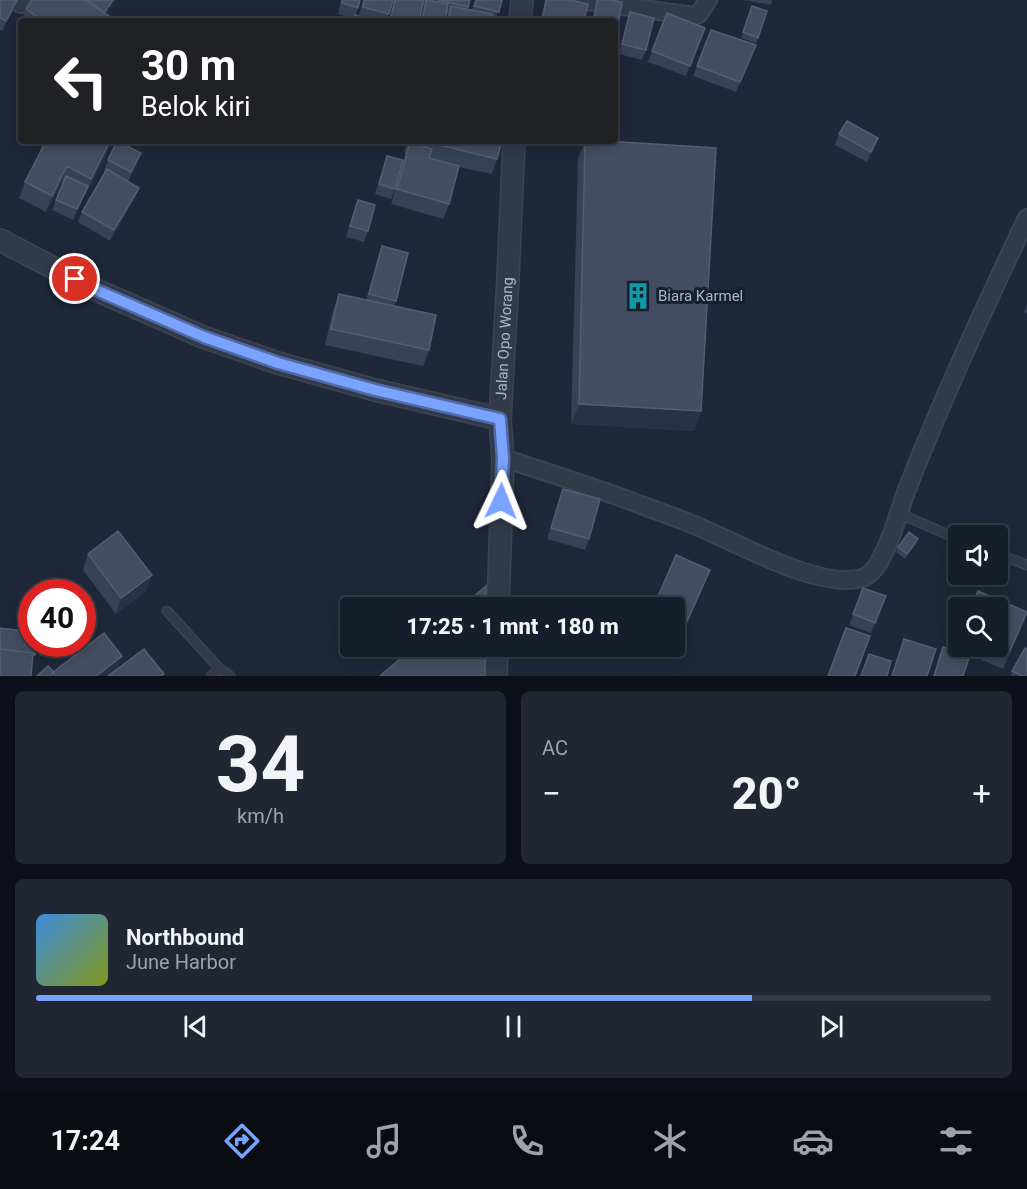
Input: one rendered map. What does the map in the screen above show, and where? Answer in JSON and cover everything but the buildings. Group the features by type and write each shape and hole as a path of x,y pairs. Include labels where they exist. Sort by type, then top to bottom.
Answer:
{"street":[{"path":"520,18 522,0"},
{"path":"580,0 694,16 699,14 708,0"},
{"name":"Jalan Opo Worang","path":"498,597 503,458 500,419 514,144"},
{"path":"503,458 647,507 707,530 776,562 812,574 843,581 864,578 881,561 929,432 1027,218"},
{"path":"0,240 94,289 204,337 278,363 375,390 500,419"},
{"path":"492,657 496,676"}],"lane":[{"path":"898,513 948,535"},
{"path":"1008,558 1027,565"},
{"path":"167,611 220,669 230,676"},
{"path":"211,676 220,669"}],"place":[{"name":"Biara Karmel","path":"638,296"}],"route":[{"path":"75,279 204,337 278,363 375,390 500,419 503,458 501,501"}]}
